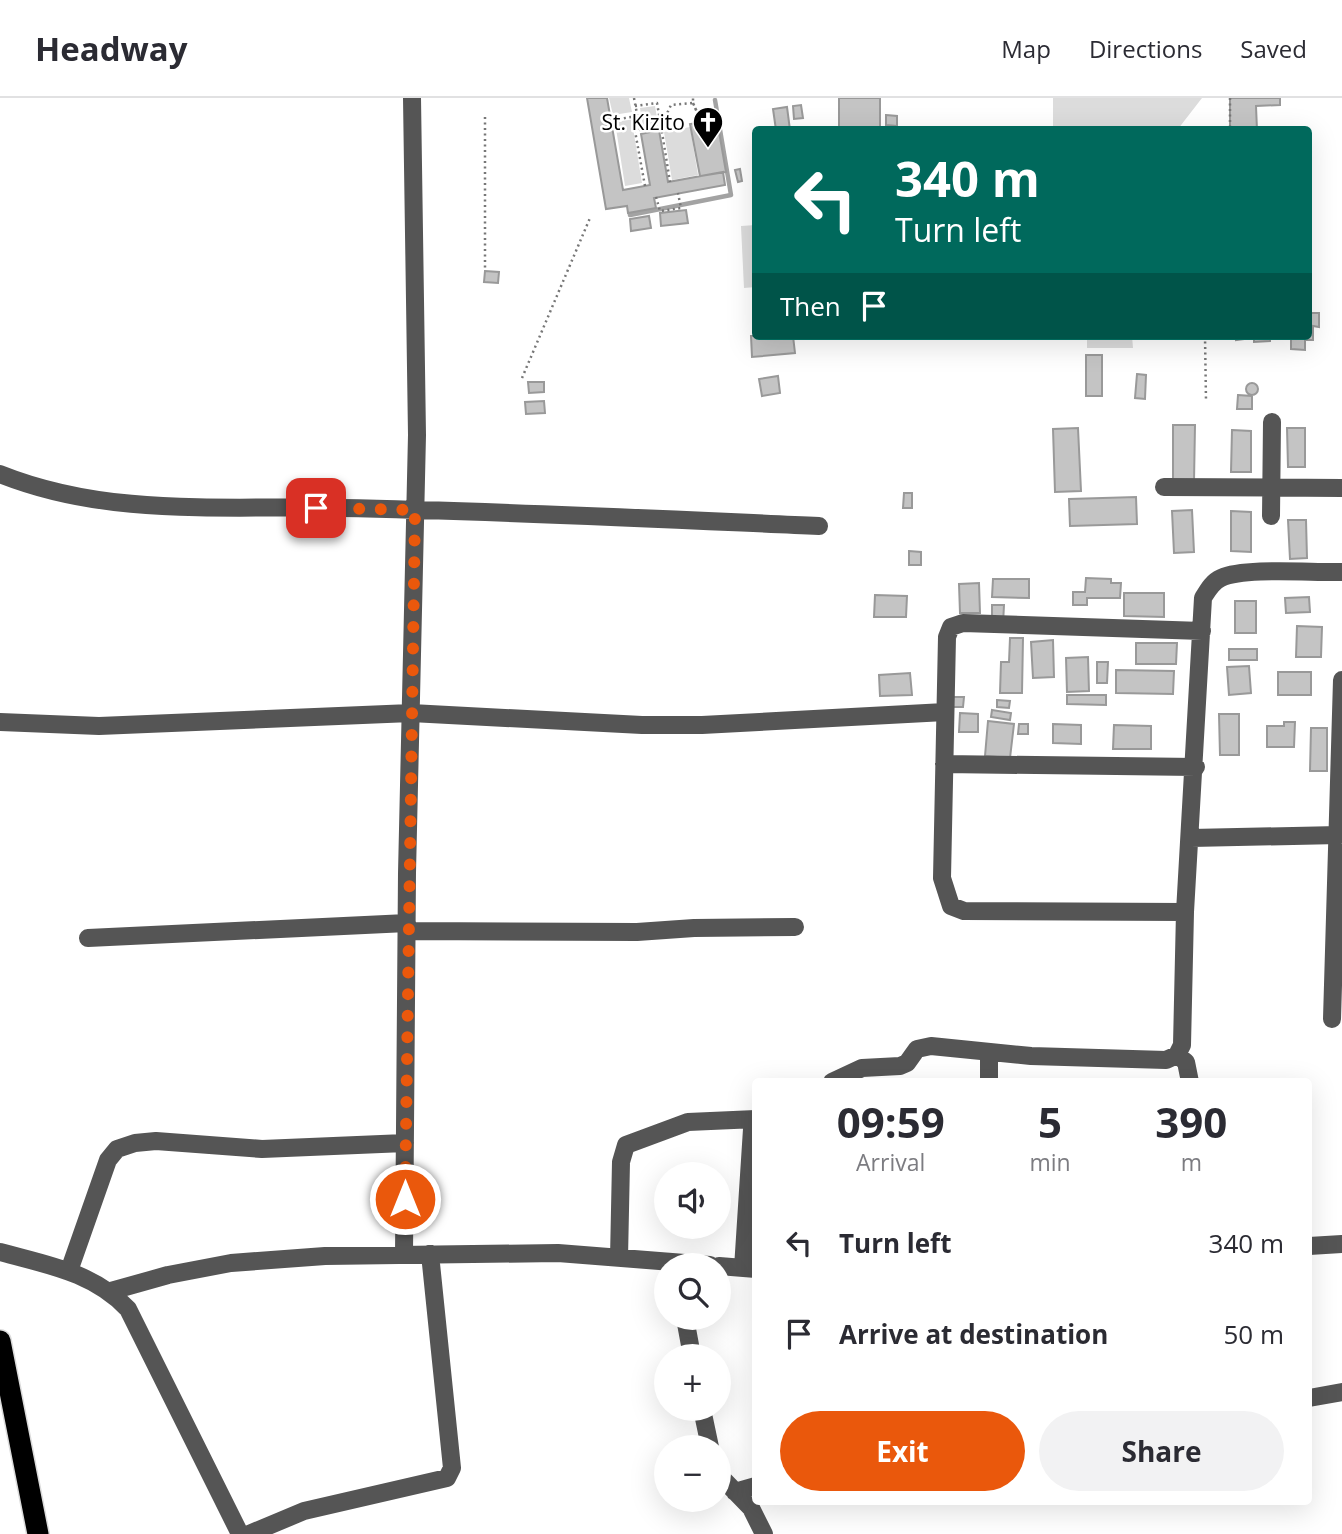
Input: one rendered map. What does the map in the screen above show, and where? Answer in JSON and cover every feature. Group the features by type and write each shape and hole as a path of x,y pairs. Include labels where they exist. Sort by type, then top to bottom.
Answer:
{"highway":[{"path":"0,1341 38,1534"}],"street":[{"path":"404,1255 415,510 415,193 412,98"},
{"path":"1271,516 1272,422"},
{"path":"0,474 115,503 153,508 415,510 819,526"},
{"path":"1164,487 1342,488"},
{"path":"841,1078 862,1068 900,1066 907,1063 917,1049 931,1046 989,1053 1166,1060 1177,1055 1182,1045 1185,912 1196,766 1203,598 1211,585 1221,578 1238,574 1342,572"},
{"path":"1185,912 964,911 951,906 942,878 947,637 951,627 963,623 1202,631"},
{"path":"1332,1019 1340,846 1342,680"},
{"path":"0,722 99,726 411,713 678,725 945,712"},
{"path":"944,764 1196,766"},
{"path":"1191,838 1340,846"},
{"path":"88,938 407,927 626,932 796,927"},
{"path":"989,1053 989,1078"},
{"path":"1177,1055 1186,1062 1189,1078"},
{"path":"619,1258 621,1162 626,1145 688,1122 752,1120"},
{"path":"731,1267 749,1268 752,1129"},
{"path":"69,1271 107,1160 117,1149 135,1143 156,1141 262,1149 405,1143"},
{"path":"1312,1247 1342,1244"},
{"path":"0,1252 69,1271 111,1291 128,1309 240,1534"},
{"path":"249,1534 304,1511 447,1478 452,1468 430,1254"},
{"path":"111,1291 167,1275 231,1263 430,1254 558,1254 654,1262"},
{"path":"1312,1397 1342,1392"},
{"path":"735,1492 752,1487"},
{"path":"731,1488 751,1507 764,1534"}],"path":[{"path":"634,98 640,130"},
{"path":"1230,98 1230,126"},
{"path":"661,126 671,105 693,100"},
{"path":"635,106 657,103 670,182"},
{"path":"613,120 637,116"},
{"path":"485,117 485,268"},
{"path":"645,186 635,131 661,126"},
{"path":"656,197 659,209 681,208 678,193"},
{"path":"522,378 590,218"},
{"path":"1205,340 1206,401"}],"shaded area":[{"path":"609,98 629,98 632,112 613,115"},
{"path":"1053,98 1202,98 1180,126 1053,126"},
{"path":"655,106 658,124 643,126 640,108"},
{"path":"635,119 636,127 633,128 642,183 625,186 615,122"},
{"path":"690,127 698,175 672,180 664,132"},
{"path":"752,225 752,287 744,288 741,226"},
{"path":"1087,340 1132,340 1133,348 1087,348"}],"building":[{"path":"587,98 607,98 623,190 650,185 641,134 659,130 668,182 723,172 725,185 654,198 656,208 628,213 627,206 606,209"},
{"path":"839,98 880,98 880,126 839,126"},
{"path":"1230,98 1280,98 1280,105 1256,106 1257,126 1230,126"},
{"path":"801,105 803,118 794,119 793,106"},
{"path":"787,107 789,126 775,126 773,109"},
{"path":"886,115 897,116 897,126 886,125"},
{"name":"St. Kizito","path":"717,120 726,172 700,176 690,124"},
{"path":"740,169 742,181 738,182 735,170"},
{"path":"686,210 688,223 661,226 660,213"},
{"path":"649,216 651,228 631,231 630,219"},
{"path":"485,271 499,272 498,283 484,282"},
{"path":"1312,313 1319,313 1319,327 1313,326 1313,340"},
{"path":"751,336 752,340 793,340 795,353 752,357"},
{"path":"1291,340 1305,340 1305,350 1291,349"},
{"path":"1086,355 1102,355 1102,396 1086,396"},
{"path":"1137,374 1146,375 1145,399 1135,398"},
{"path":"778,376 780,393 762,396 759,379"},
{"path":"528,382 544,382 544,392 529,393"},
{"path":"1252,383 1258,389 1252,395 1246,389"},
{"path":"1238,395 1252,396 1252,409 1237,409"},
{"path":"544,401 545,413 526,414 525,402"},
{"path":"1173,425 1195,425 1194,482 1173,482"},
{"path":"1078,428 1081,491 1055,492 1053,429"},
{"path":"1287,428 1305,428 1305,467 1288,467"},
{"path":"1232,430 1251,431 1251,472 1231,472"},
{"path":"904,493 912,493 912,508 903,508"},
{"path":"1136,497 1137,524 1070,526 1069,499"},
{"path":"1192,510 1194,552 1174,553 1172,511"},
{"path":"1231,511 1251,512 1251,552 1231,551"},
{"path":"1288,520 1306,520 1307,558 1290,559"},
{"path":"909,551 921,552 921,565 909,565"},
{"path":"1086,578 1111,579 1111,583 1121,583 1120,598 1087,598 1087,605 1073,605 1073,592 1085,592"},
{"path":"993,579 1029,579 1029,598 992,597"},
{"path":"979,583 980,613 960,613 959,584"},
{"path":"1124,593 1164,593 1164,617 1124,616"},
{"path":"875,595 907,596 906,617 874,617"},
{"path":"1309,597 1310,612 1286,613 1285,598"},
{"path":"1235,601 1256,601 1256,633 1235,633"},
{"path":"992,605 1004,605 1003,624 992,623"},
{"path":"1297,626 1322,627 1321,657 1296,657"},
{"path":"1010,638 1023,638 1022,693 1000,693 1001,662 1009,662"},
{"path":"1053,640 1054,677 1033,678 1031,642"},
{"path":"1136,643 1177,643 1176,664 1136,664"},
{"path":"1229,649 1257,649 1257,660 1229,660"},
{"path":"1088,657 1089,691 1067,692 1066,658"},
{"path":"1097,662 1108,662 1107,683 1097,683"},
{"path":"1249,666 1251,693 1229,695 1227,667"},
{"path":"1116,670 1174,671 1173,694 1116,693"},
{"path":"1278,672 1311,672 1311,695 1278,695"},
{"path":"910,673 912,695 880,696 879,675"},
{"path":"1067,695 1106,695 1106,705 1067,704"},
{"path":"953,697 964,697 963,707 953,707"},
{"path":"997,700 1010,701 1009,708 997,707"},
{"path":"992,710 1011,713 1010,720 991,717"},
{"path":"960,713 978,714 978,732 959,732"},
{"path":"1219,714 1239,714 1239,755 1220,755"},
{"path":"988,721 1014,724 1010,758 985,756"},
{"path":"1284,722 1295,722 1294,747 1267,747 1267,726 1284,726"},
{"path":"1019,724 1028,724 1028,734 1018,734"},
{"path":"1053,724 1081,725 1081,744 1053,743"},
{"path":"1114,725 1151,726 1151,749 1113,749"},
{"path":"1311,728 1327,728 1327,771 1310,771"}],"waterway":[{"path":"630,215 731,195 715,100"}],"place":[{"name":"St. Kizito","path":"708,149"}],"route":[{"path":"316,508 415,510 407,873 405,1199"}]}
